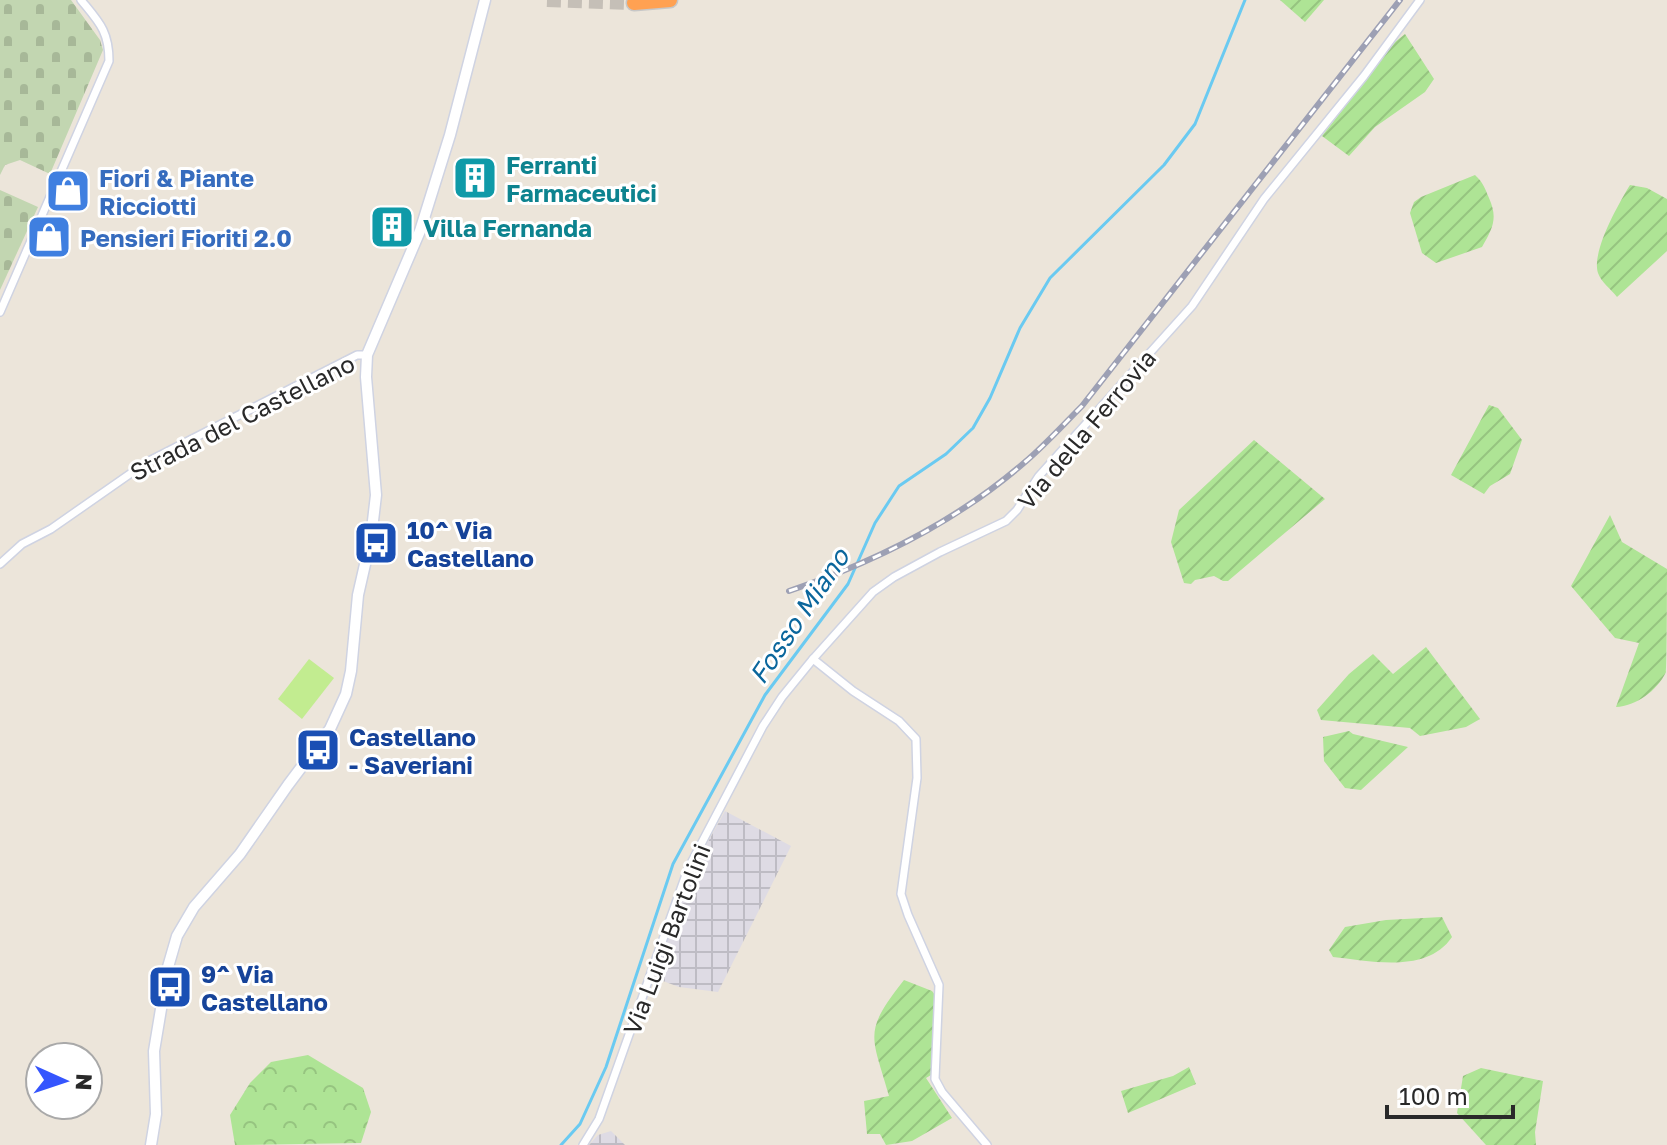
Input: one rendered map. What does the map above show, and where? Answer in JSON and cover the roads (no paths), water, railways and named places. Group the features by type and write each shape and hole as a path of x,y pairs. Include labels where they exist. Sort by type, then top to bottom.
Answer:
{"highway":[{"path":"634,3 670,0"}],"street":[{"path":"0,312 109,61 108,39 104,29 81,0"},
{"name":"Strada del Castellano","path":"151,1145 156,1114 154,1051 168,967 177,936 194,907 240,854 330,729 346,694 358,595 376,510 367,355 420,231 450,135 485,0"},
{"name":"Via della Ferrovia","path":"813,659 873,592 940,552 1006,521 1017,510 1039,476 1192,306 1264,199 1364,76 1420,0"},
{"name":"Strada del Castellano","path":"0,564 22,544 51,529 147,462 357,355 367,355"},
{"path":"813,659 853,691 899,721 916,739 917,778 901,894 939,985 935,1079 942,1092 987,1145"},
{"name":"Via Luigi Bartolini","path":"583,1145 599,1119 688,869 763,726 813,659"}],"waterway":[{"name":"Fosso Miano","path":"561,1145 580,1124 606,1067 673,864 765,695 848,584 875,523 899,486 946,454 973,428 990,398 1020,328 1050,278 1164,165 1195,124 1245,0"}],"tunnel":[{"path":"547,0 634,3"}],"railway":[{"path":"789,591 852,567 943,522 999,484 1040,449 1082,406 1400,0"}],"place":[{"name":"Ferranti Farmaceutici","path":"475,178"},
{"name":"Fiori & Piante Ricciotti","path":"68,191"},
{"name":"Villa Fernanda","path":"392,227"},
{"name":"Pensieri Fioriti 2.0","path":"49,237"},
{"name":"10^ Via Castellano","path":"376,543"},
{"name":"Castellano - Saveriani","path":"318,750"},
{"name":"9^ Via Castellano","path":"170,987"}]}
